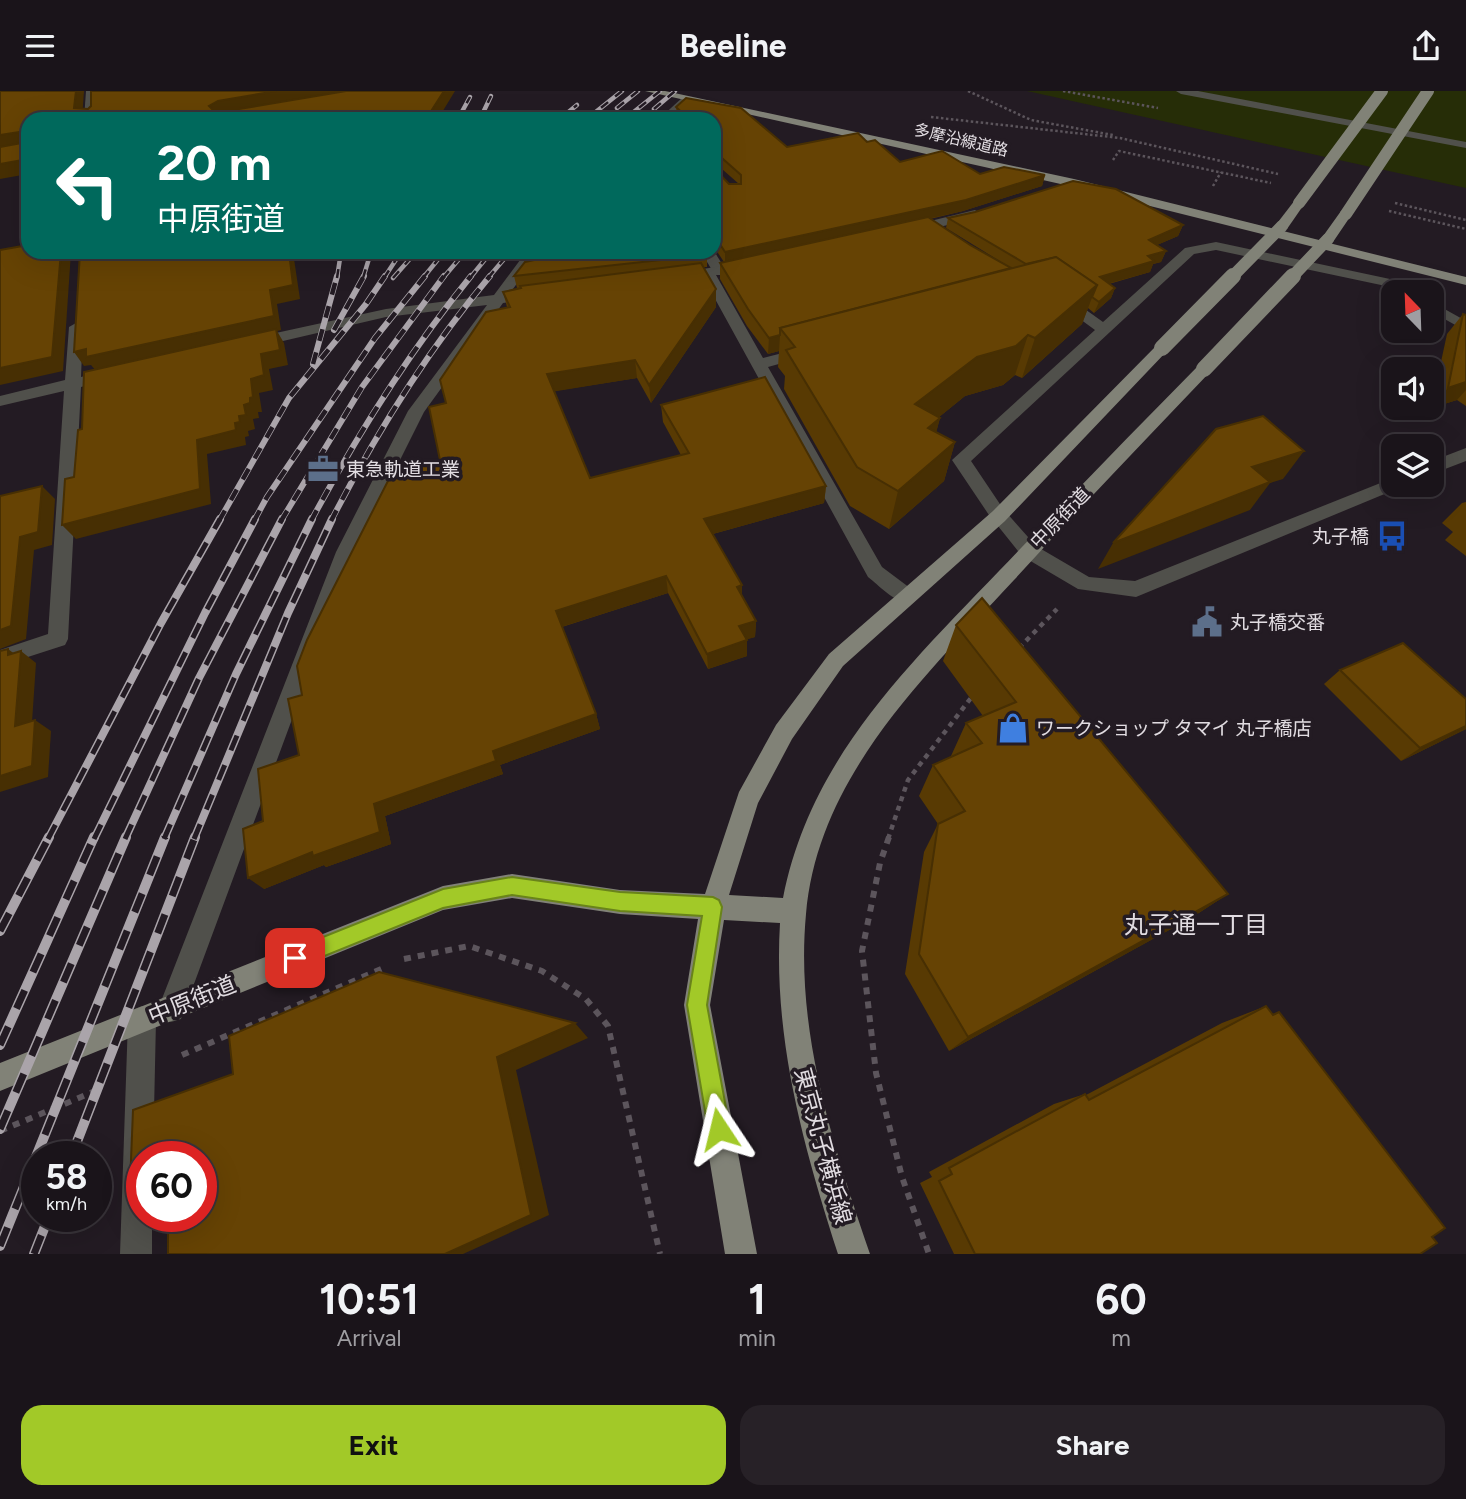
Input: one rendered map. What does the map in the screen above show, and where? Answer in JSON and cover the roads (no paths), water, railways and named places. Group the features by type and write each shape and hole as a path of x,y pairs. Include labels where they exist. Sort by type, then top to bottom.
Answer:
{"main road":[{"name":"多摩沿線道路","path":"650,91 1074,183 1466,281"},
{"path":"741,1254 697,1005 713,907 747,800 785,732 836,660 999,516 1282,226 1382,91"},
{"name":"中原街道","path":"0,1077 443,898 512,886 620,902 793,911 810,838 848,760 879,715 1029,551 1328,239 1428,91"},
{"name":"東京丸子横浜線","path":"793,911 790,996 803,1089 829,1181 854,1254"}],"street":[{"path":"90,112 91,91"},
{"path":"1181,91 1466,145"},
{"path":"673,112 687,99"},
{"path":"1043,194 1074,183"},
{"path":"902,232 992,209"},
{"path":"928,226 950,241"},
{"path":"1381,283 1216,246 1191,251 961,460 999,516 1029,551 1085,584 1136,589 1381,489"},
{"path":"1345,274 1362,254"},
{"path":"172,1009 345,552 416,411 528,259"},
{"path":"710,259 714,273 759,364 875,572 907,596"},
{"path":"669,278 714,273 757,263"},
{"path":"1398,280 1407,266"},
{"path":"236,347 386,313 542,293"},
{"path":"1055,295 1105,330"},
{"path":"0,658 58,639 77,308"},
{"path":"1444,313 1466,327"},
{"path":"759,364 825,347"},
{"path":"0,401 128,371"},
{"path":"1444,463 1466,454"},
{"path":"136,1254 142,1020"}],"railway":[{"path":"596,112 622,91"},
{"path":"617,108 638,91"},
{"path":"634,112 660,91"},
{"path":"654,109 675,91"},
{"path":"483,112 491,96"},
{"path":"462,112 470,97"},
{"path":"568,112 577,105"},
{"path":"337,278 340,259"},
{"path":"363,278 369,259"},
{"path":"384,278 396,259"},
{"path":"393,278 410,259"},
{"path":"423,278 438,259"},
{"path":"443,278 459,259"},
{"path":"470,278 485,259"},
{"path":"488,278 504,259"},
{"path":"313,364 337,276"},
{"path":"219,521 289,398 366,304 385,276"},
{"path":"254,521 267,497 375,338 425,276"},
{"path":"281,521 362,387 444,276"},
{"path":"311,521 385,395 426,334 471,276"},
{"path":"331,520 403,394 490,276"},
{"path":"334,330 363,278"},
{"path":"48,839 161,623 220,519"},
{"path":"94,839 205,613 255,519"},
{"path":"125,839 199,678 282,519"},
{"path":"194,839 288,613 331,520"},
{"path":"164,839 236,674 311,521"},
{"path":"0,931 49,837"},
{"path":"0,1045 94,837"},
{"path":"0,1129 126,837"},
{"path":"0,1246 165,837"},
{"path":"77,1141 195,837"},
{"path":"34,1254 43,1232"}],"place":[{"name":"東急軌道工業","path":"323,469"},
{"name":"丸子橋","path":"1392,536"},
{"name":"丸子橋交番","path":"1207,622"},
{"name":"ワークショップ タマイ 丸子橋店","path":"1013,728"}],"district":[{"name":"丸子通一丁目","path":"1196,924"}]}
